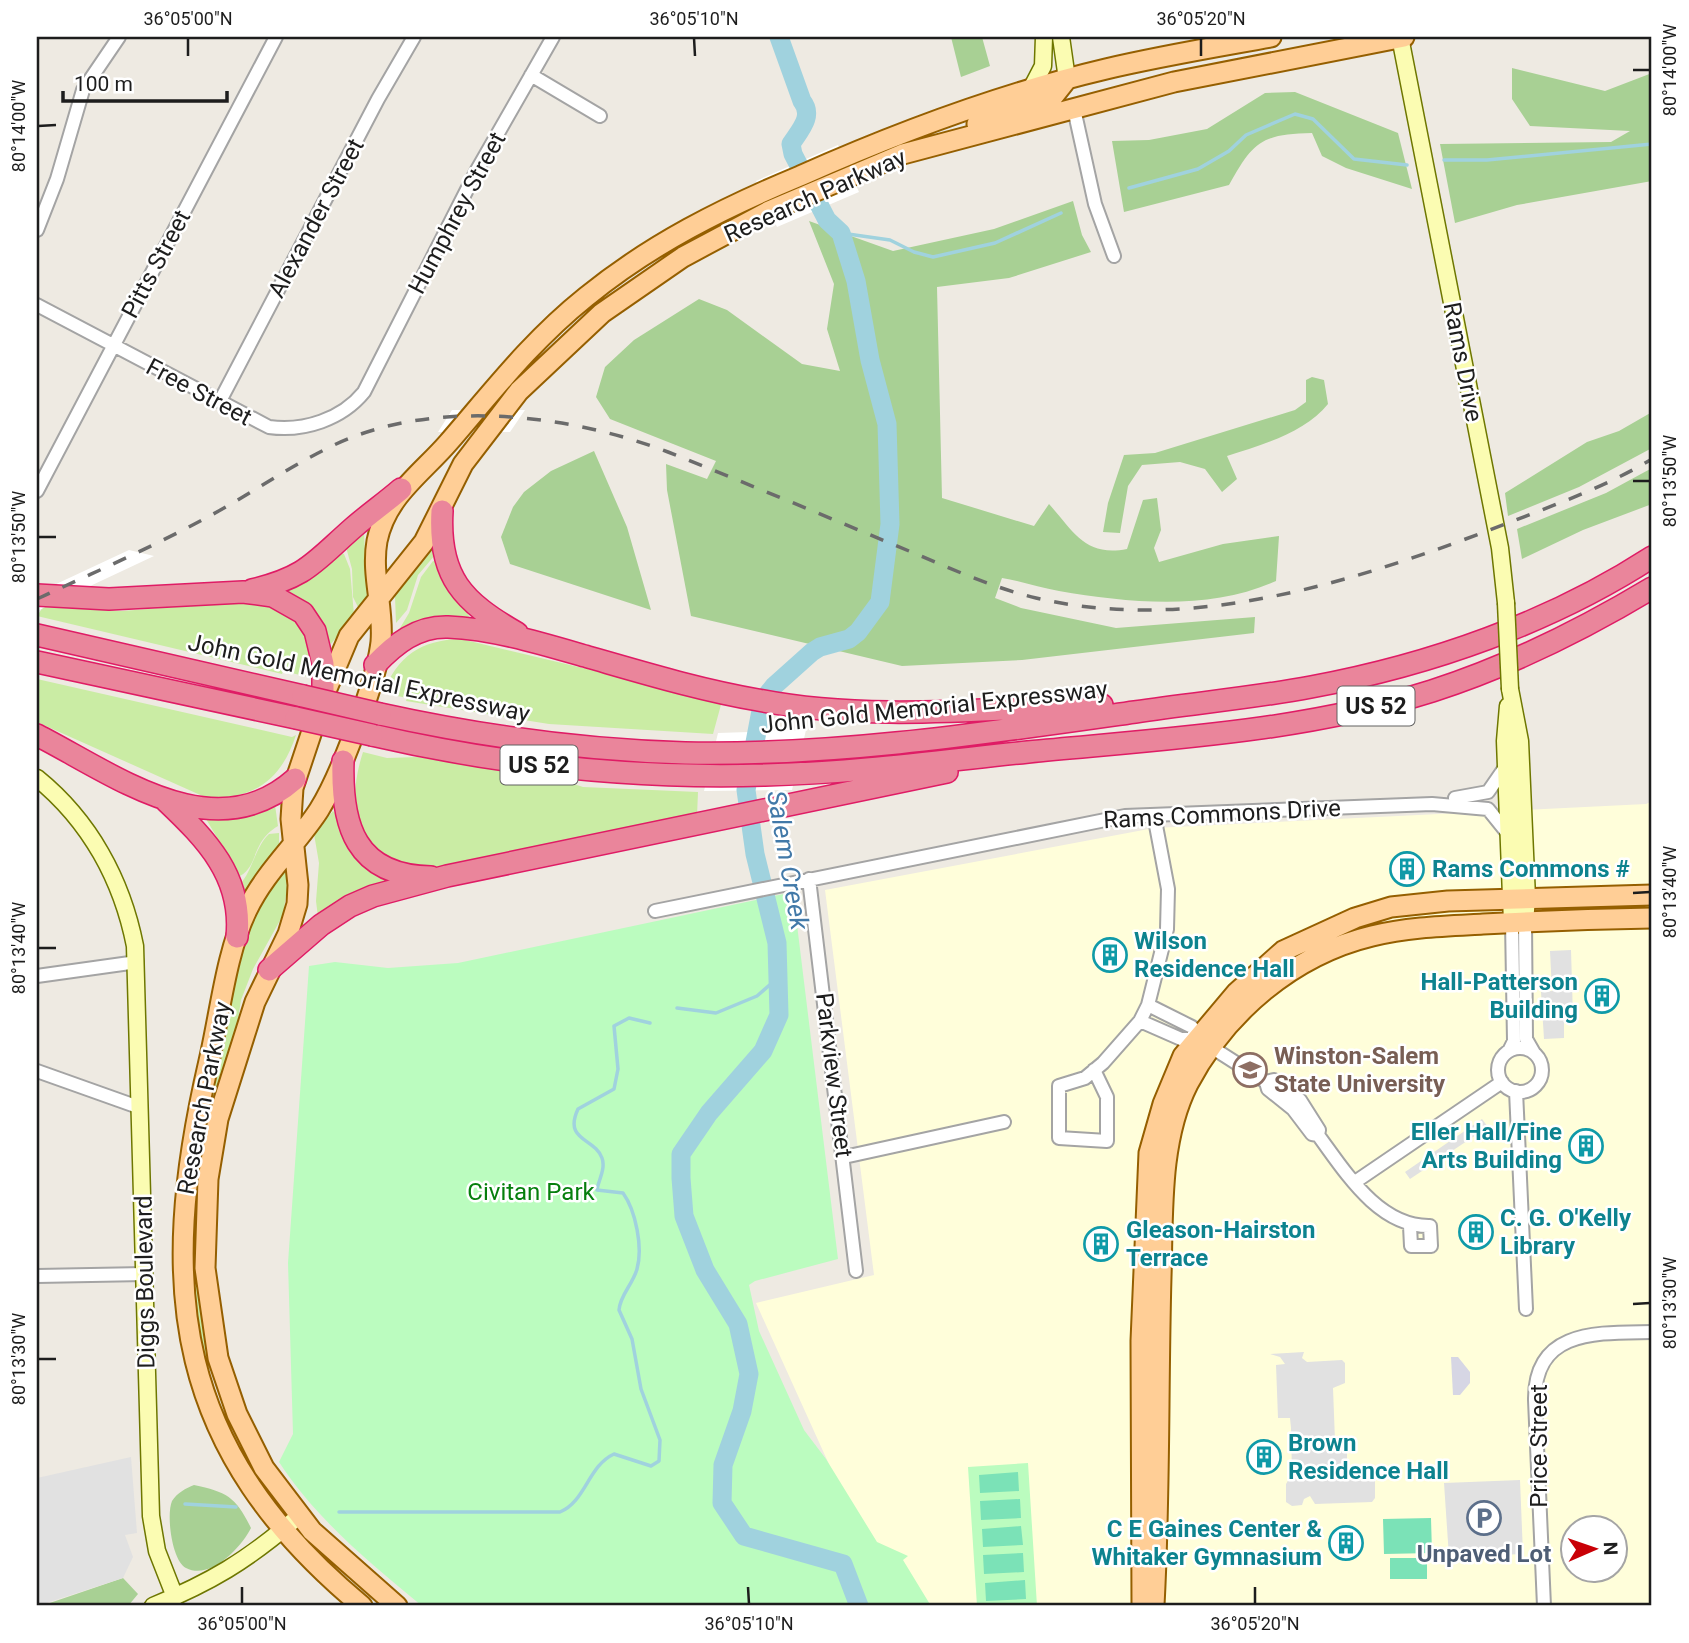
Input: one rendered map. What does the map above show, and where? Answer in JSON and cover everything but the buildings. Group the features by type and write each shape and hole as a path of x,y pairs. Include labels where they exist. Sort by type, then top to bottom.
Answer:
{"highway":[{"path":"37,595 109,599 243,592 285,581 308,570 352,528 401,489"},
{"path":"442,511 444,556 461,592 479,610 531,641"},
{"name":"John Gold Memorial Expressway","path":"37,635 458,730 546,743 648,751 714,753 803,750 1070,721 1308,688 1421,661 1535,619 1652,557"},
{"name":"John Gold Memorial Expressway","path":"37,662 372,735 530,764 608,772 709,776 797,774 1273,725 1395,701 1509,663 1583,628 1652,588"},
{"path":"243,592 284,600 310,622 321,653 313,697"},
{"path":"375,665 401,641 438,628 531,641 732,695 824,708 891,711 1206,701"},
{"path":"37,735 165,800 207,810 239,809 270,798 295,779"},
{"path":"269,970 321,925 350,906 373,896 447,876 1077,747"},
{"path":"343,761 344,812 362,848 377,862 394,871 416,876 447,876"},
{"path":"165,800 207,841 225,869 237,904 237,937"}],"main road":[{"path":"1031,89 1043,66 1044,37"},
{"path":"903,154 1052,98 1067,79 1061,37"},
{"name":"Research Parkway","path":"362,1606 326,1576 282,1531 245,1479 216,1423 196,1364 185,1301 182,1238 189,1155 237,937 252,900 318,811 343,761 381,643 378,539 385,517 401,489 448,442 502,375 588,295 686,229 761,192 941,118 1067,79 1271,37"},
{"name":"Research Parkway","path":"397,1606 341,1559 299,1516 254,1450 226,1386 211,1328 205,1268 208,1179 218,1119 255,1002 288,934 297,904 290,809 313,697 349,636 424,542 442,511 463,464 495,419 572,337 664,268 769,211 903,154 1212,74 1401,37"},
{"name":"Rams Drive","path":"1401,37 1500,548 1506,603 1510,690 1506,766 1509,835 1519,898"},
{"name":"Rams Drive","path":"1510,690 1520,741 1519,898"},
{"name":"Diggs Boulevard","path":"37,778 69,808 101,852 124,902 136,962 151,1517 157,1551 175,1597"},
{"path":"1154,1606 1158,1340 1167,1165 1176,1119 1205,1042 1237,992 1283,951 1306,938 1381,909 1519,898 1652,895"},
{"path":"1518,922 1519,898"},
{"path":"1142,1606 1141,1341 1149,1153 1163,1104 1183,1056 1205,1042 1258,995 1307,960 1334,948 1402,930 1518,922 1652,918"},
{"path":"153,1606 241,1564 299,1516"}],"street":[{"path":"37,230 57,179 83,90 119,37"},
{"name":"Pitts Street","path":"37,491 276,37"},
{"name":"Alexander Street","path":"220,401 378,99 414,37"},
{"name":"Humphrey Street","path":"364,392 477,170 553,37"},
{"path":"531,75 600,116"},
{"path":"1074,109 1095,204 1114,256"},
{"name":"Free Street","path":"37,306 256,422 279,429 329,419 355,404 364,392"},
{"path":"1432,804 1485,794 1495,785 1506,766"},
{"path":"1432,804 1488,809 1509,835"},
{"name":"Rams Commons Drive","path":"655,911 1092,821 1154,815 1432,804"},
{"path":"1094,1070 1107,1097 1107,1141 1059,1138 1059,1086 1085,1078 1094,1070 1140,1021 1148,1005 1167,929 1168,889 1154,815"},
{"name":"Parkview Street","path":"808,879 856,1271"},
{"path":"1518,922 1526,1039 1541,1065 1540,1079 1530,1089 1516,1091 1502,1082 1499,1066 1514,1041 1518,922"},
{"path":"37,976 136,962"},
{"path":"1148,1005 1192,1027 1205,1042 1266,1082 1274,1080 1293,1093 1305,1116 1319,1130 1318,1135 1355,1182 1378,1207 1410,1226"},
{"path":"1140,1021 1181,1039 1205,1042"},
{"path":"1510,1051 1522,1048 1535,1054"},
{"path":"37,1071 141,1108"},
{"path":"1355,1182 1502,1082"},
{"path":"1516,1091 1526,1309"},
{"path":"844,1157 1004,1122"},
{"path":"37,1276 145,1274"},
{"name":"Price Street","path":"1544,1606 1535,1390 1538,1373 1548,1356 1571,1339 1587,1334 1652,1332"}],"shaded area":[{"name":"Winston-Salem State University","path":"1652,801 1652,1606 911,1606 847,1504 756,1303 874,1275 825,890 1154,828 1646,804"},
{"path":"1571,950 1573,1017 1564,1017 1564,1038 1544,1039 1541,992 1552,991 1550,951"},
{"path":"1482,1119 1488,1127 1410,1179 1405,1172"},
{"path":"1304,1352 1302,1358 1307,1362 1342,1360 1345,1363 1345,1383 1333,1388 1335,1441 1347,1442 1347,1468 1338,1468 1338,1476 1348,1481 1350,1471 1375,1472 1375,1498 1372,1502 1315,1504 1310,1496 1304,1499 1302,1505 1292,1506 1286,1502 1286,1484 1292,1474 1291,1428 1290,1418 1278,1418 1276,1365 1285,1364 1280,1357 1270,1354"},
{"path":"1451,1357 1458,1357 1470,1372 1470,1383 1460,1395 1453,1395"},
{"path":"131,1457 137,1533 125,1535 133,1557 123,1578 37,1606 37,1478"},
{"name":"Unpaved Lot","path":"1520,1480 1523,1554 1449,1557 1444,1483"}],"green space":[{"path":"951,37 982,37 990,66 961,77"},
{"path":"1512,68 1605,91 1652,73 1652,181 1517,205 1455,223 1440,144 1611,142 1630,131 1530,126 1512,99"},
{"path":"1295,92 1398,133 1412,189 1346,168 1322,156 1312,133 1295,134 1260,143 1245,159 1229,185 1124,212 1112,141 1149,140 1207,129 1265,93"},
{"path":"1073,201 1082,235 1091,252 1009,278 937,287 942,498 1034,526 1049,504 1074,533 1090,546 1113,551 1127,549 1143,500 1157,498 1161,530 1154,548 1159,562 1223,544 1279,536 1276,581 1224,597 1169,602 1113,599 1052,590 1002,578 995,598 1021,608 1116,628 1255,617 1254,633 1022,660 902,666 691,616 667,490 666,464 707,479 716,461 610,419 596,397 605,367 634,340 699,299 727,310 802,364 840,371 827,329 834,284 809,221 893,251 994,229"},
{"path":"1312,377 1324,380 1328,404 1295,430 1227,456 1237,479 1222,492 1205,469 1180,462 1142,465 1128,486 1120,533 1103,532 1108,503 1124,455 1155,453 1295,410 1306,402 1306,380"},
{"path":"1652,412 1652,448 1579,487 1508,516 1505,493 1587,442 1619,431"},
{"path":"594,451 627,527 651,610 510,564 501,537 513,507 524,492 551,471"},
{"path":"1652,468 1652,504 1583,530 1522,559 1517,529 1606,493"},
{"path":"364,531 367,598 359,609 353,597 352,569 346,547"},
{"path":"433,549 435,555 418,575 407,610 396,623 395,596"},
{"path":"340,552 344,554 350,569 354,615 331,644 325,633 284,590 313,577"},
{"path":"433,561 438,562 470,618 397,633 409,613 421,577"},
{"path":"267,602 300,618 313,650 313,678 283,671 282,674 37,616 43,607 122,611"},
{"path":"461,639 722,701 713,734 549,724 406,701 407,698 383,693 396,669 412,652 434,643"},
{"path":"37,679 292,737 296,735 283,764 264,784 239,795 207,798 37,722"},
{"path":"363,752 387,758 418,757 552,777 583,787 698,792 697,816 427,870 407,867 388,861 375,852 359,827 355,797"},
{"path":"275,805 278,826 263,839 250,866 240,876 206,819 246,817"},
{"path":"333,811 403,881 318,917 316,901 319,863 314,834"},
{"path":"279,833 279,846 245,891 242,882 261,845 269,834"},
{"path":"286,869 287,889 283,915 253,969 241,1000 234,1046 211,1132 218,1375 213,1376 197,1330 191,1277 192,1218 198,1157 222,1036 248,933 259,906"},
{"name":"Civitan Park","path":"793,892 838,1259 755,1281 749,1285 759,1331 804,1430 826,1459 877,1542 908,1556 903,1560 931,1606 422,1606 327,1521 279,1462 293,1434 288,1263 309,966 335,962 388,968 458,963"},
{"path":"1028,1463 1037,1606 977,1606 968,1467"},
{"path":"1018,1472 1019,1491 980,1493 979,1475"},
{"path":"194,1485 215,1490 229,1498 240,1509 251,1528 241,1544 224,1560 205,1570 196,1571 186,1568 177,1557 170,1516 174,1498"},
{"path":"1020,1499 1021,1518 981,1520 980,1501"},
{"path":"1431,1518 1432,1553 1384,1554 1383,1519"},
{"path":"1021,1526 1023,1545 983,1547 982,1529"},
{"path":"1023,1553 1024,1572 984,1574 983,1555"},
{"path":"1390,1558 1427,1558 1427,1579 1390,1579"},
{"path":"123,1578 138,1594 128,1606 41,1606"},
{"path":"1025,1580 1026,1599 986,1601 985,1583"}],"pier":[{"path":"838,145 859,192 777,227 756,181"},
{"path":"452,410 525,410 510,432 438,432"},
{"path":"129,550 154,556 37,611 37,593"},
{"path":"806,730 792,790 704,791 718,733"}],"waterway":[{"name":"Salem Creek","path":"779,37 807,112 804,123 791,144 793,154 827,220 841,233 856,281 870,360 887,424 890,524 880,602 858,632 849,639 812,652 774,686 763,700 746,790 755,854 777,943 779,1015 763,1051 709,1113 681,1154 681,1178 684,1216 705,1270 738,1324 749,1374 742,1411 723,1465 722,1503 744,1536 843,1564 859,1606"},
{"path":"1129,188 1198,169 1229,151 1246,135 1295,114 1313,119 1354,159 1407,165"},
{"path":"1444,160 1487,160 1652,144"},
{"path":"841,233 890,240 914,252 933,257 995,243 1061,213"},
{"path":"677,1008 716,1013 757,996 780,976"},
{"path":"339,1512 560,1512 576,1500 598,1467 614,1454 651,1466 659,1461 660,1440 641,1389 632,1339 619,1310 639,1260 635,1219 623,1193 597,1190 602,1158 574,1127 578,1109 614,1089 618,1069 614,1026 629,1018 650,1023"},
{"path":"185,1504 236,1507"}],"railway":[{"path":"37,599 184,530 328,448 367,432 409,422 453,417 497,416 542,420 628,439 668,452 963,574 1036,598 1096,608 1156,610 1216,606 1336,582 1452,544 1563,502 1652,459"}],"place":[{"name":"Rams Commons #","path":"1407,869"},
{"name":"Wilson Residence Hall","path":"1110,955"},
{"name":"Hall-Patterson Building","path":"1602,996"},
{"name":"Winston-Salem State University","path":"1250,1070"},
{"name":"Eller Hall/Fine Arts Building","path":"1586,1146"},
{"name":"C. G. O'Kelly Library","path":"1476,1232"},
{"name":"Gleason-Hairston Terrace","path":"1101,1244"},
{"name":"Brown Residence Hall","path":"1264,1457"},
{"name":"Unpaved Lot","path":"1484,1518"},
{"name":"C E Gaines Center & Whitaker Gymnasium","path":"1346,1543"}]}
